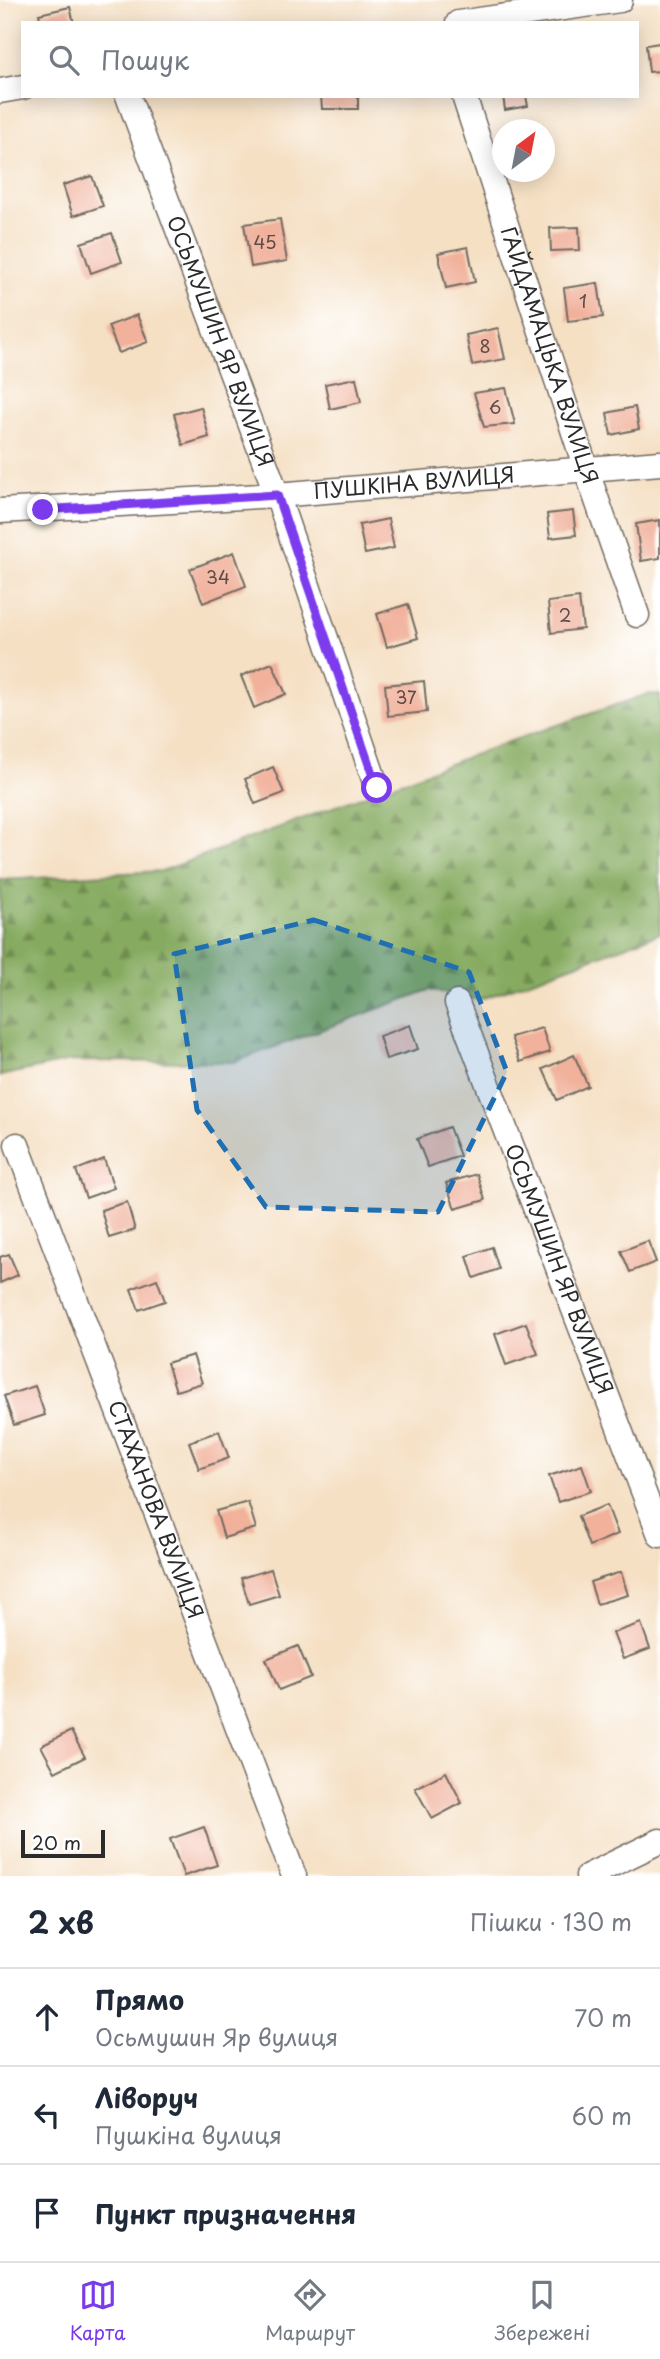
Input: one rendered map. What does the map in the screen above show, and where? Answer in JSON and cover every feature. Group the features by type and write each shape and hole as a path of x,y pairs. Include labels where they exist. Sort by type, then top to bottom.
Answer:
{"street":[{"path":"472,21 620,0"},
{"path":"0,91 21,87"},
{"name":"ОСЬМУШИН ЯР ВУЛИЦЯ","path":"129,98 277,495 377,788"},
{"name":"ГАЙДАМАЦЬКА ВУЛИЦЯ","path":"465,98 586,470 637,615"},
{"name":"ПУШКІНА ВУЛИЦЯ","path":"0,511 277,495 660,463"},
{"name":"ОСЬМУШИН ЯР ВУЛИЦЯ","path":"457,1003 660,1535"},
{"name":"СТАХАНОВА ВУЛИЦЯ","path":"17,1146 294,1876"},
{"path":"588,1876 660,1841"}],"highlighted area":[{"path":"314,920 469,972 507,1072 438,1212 266,1207 197,1110 174,954"}],"green space":[{"path":"648,694 660,695 660,933 479,1000 429,990 234,1062 70,1061 0,1076 0,880 162,871 508,742"}],"building":[{"path":"70,7 74,21 41,21 39,14"},
{"path":"660,43 660,71 649,72 646,45"},
{"path":"321,98 358,98 358,109 322,109"},
{"path":"503,98 526,98 528,106 505,110"},
{"path":"92,176 103,206 73,216 63,185"},
{"path":"280,219 287,261 251,267 244,224"},
{"path":"579,227 580,250 551,251 550,228"},
{"path":"112,233 122,262 91,273 81,243"},
{"path":"468,247 475,282 446,288 438,253"},
{"path":"598,283 603,317 568,321 564,288"},
{"path":"137,315 148,342 119,353 108,326"},
{"path":"498,328 505,359 472,365 466,335"},
{"path":"356,378 361,402 330,409 325,384"},
{"path":"506,388 515,424 484,427 474,393"},
{"path":"201,407 209,437 183,445 174,414"},
{"path":"635,407 639,429 611,435 607,413"},
{"path":"573,511 576,535 550,538 547,514"},
{"path":"388,519 394,548 365,554 359,525"},
{"path":"660,520 660,558 641,561 636,524"},
{"path":"234,552 246,586 203,603 190,569"},
{"path":"579,598 583,629 551,633 548,602"},
{"path":"408,604 418,638 387,647 377,614"},
{"path":"272,663 286,694 254,708 241,676"},
{"path":"424,681 427,712 388,716 385,685"},
{"path":"273,767 284,793 255,804 245,779"},
{"path":"410,1025 418,1049 386,1059 379,1036"},
{"path":"542,1028 550,1052 520,1062 511,1037"},
{"path":"574,1055 588,1086 557,1100 543,1069"},
{"path":"449,1127 460,1156 428,1167 417,1139"},
{"path":"104,1159 114,1188 86,1198 76,1170"},
{"path":"477,1174 485,1200 455,1209 446,1183"},
{"path":"127,1202 135,1230 109,1238 101,1210"},
{"path":"648,1241 656,1262 630,1272 621,1251"},
{"path":"492,1247 499,1269 474,1278 467,1256"},
{"path":"9,1254 18,1275 0,1283 0,1257"},
{"path":"157,1279 165,1301 139,1310 131,1289"},
{"path":"526,1323 538,1354 506,1365 495,1334"},
{"path":"193,1355 202,1383 176,1391 167,1363"},
{"path":"35,1386 45,1415 14,1425 4,1396"},
{"path":"219,1431 229,1458 199,1469 189,1442"},
{"path":"582,1465 591,1491 558,1502 549,1476"},
{"path":"248,1502 256,1528 224,1538 216,1511"},
{"path":"607,1505 618,1534 589,1546 578,1516"},
{"path":"271,1569 279,1595 249,1604 241,1578"},
{"path":"621,1572 628,1595 597,1604 590,1582"},
{"path":"641,1623 650,1649 623,1659 613,1633"},
{"path":"298,1646 311,1677 279,1690 266,1659"},
{"path":"71,1731 85,1757 55,1772 41,1746"},
{"path":"446,1772 462,1803 432,1819 415,1788"},
{"path":"204,1827 217,1865 184,1876 170,1839"}],"route":[{"path":"43,510 277,495 377,788"}]}
